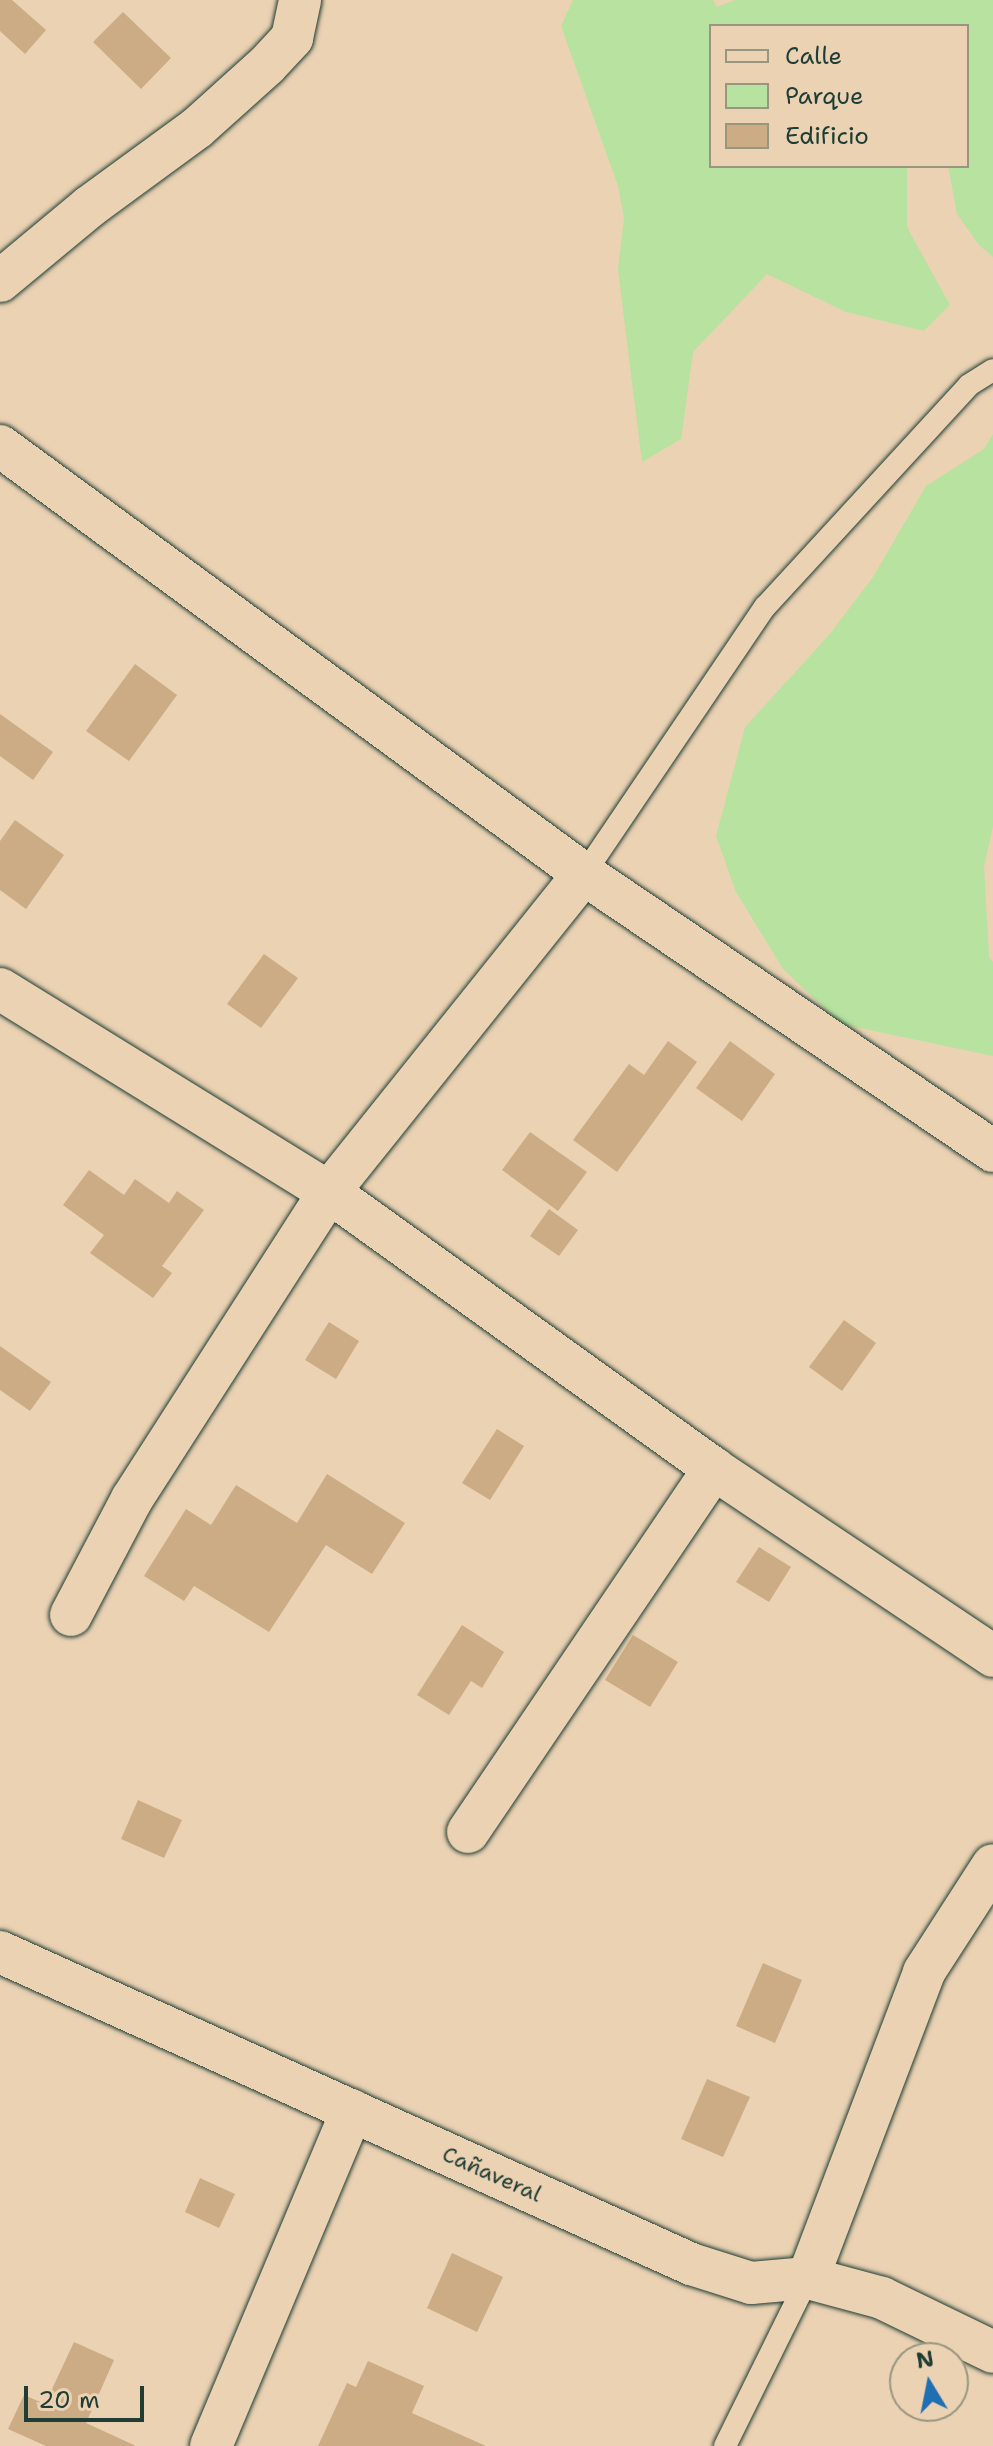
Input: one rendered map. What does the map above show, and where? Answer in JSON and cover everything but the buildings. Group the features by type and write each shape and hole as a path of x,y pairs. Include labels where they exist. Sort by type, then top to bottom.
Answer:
{"street":[{"path":"0,281 89,207 197,128 267,65 292,38 300,0"},
{"path":"0,446 584,874 993,1151"},
{"path":"71,1615 132,1499 329,1192 584,874"},
{"path":"0,989 329,1192 714,1469 993,1656"},
{"path":"468,1832 714,1469"},
{"path":"808,2278 924,1972 993,1865"},
{"name":"Cañaveral","path":"0,1952 691,2264 751,2283 808,2278 882,2298 993,2352"},
{"path":"211,2446 352,2110"}],"lane":[{"path":"584,874 765,607 969,385 993,370"},
{"path":"725,2446 808,2278"}],"green space":[{"path":"573,0 713,0 717,7 735,0 993,0 993,257 979,245 957,214 948,168 969,168 969,24 709,24 709,168 907,168 907,227 950,305 924,331 846,312 767,274 693,352 681,439 642,462 618,270 624,218 618,186 561,26"},
{"path":"993,434 993,826 984,867 989,957 993,962 993,1056 841,1024 783,969 736,892 716,836 745,727 829,635 873,577 926,486 984,449"}]}
